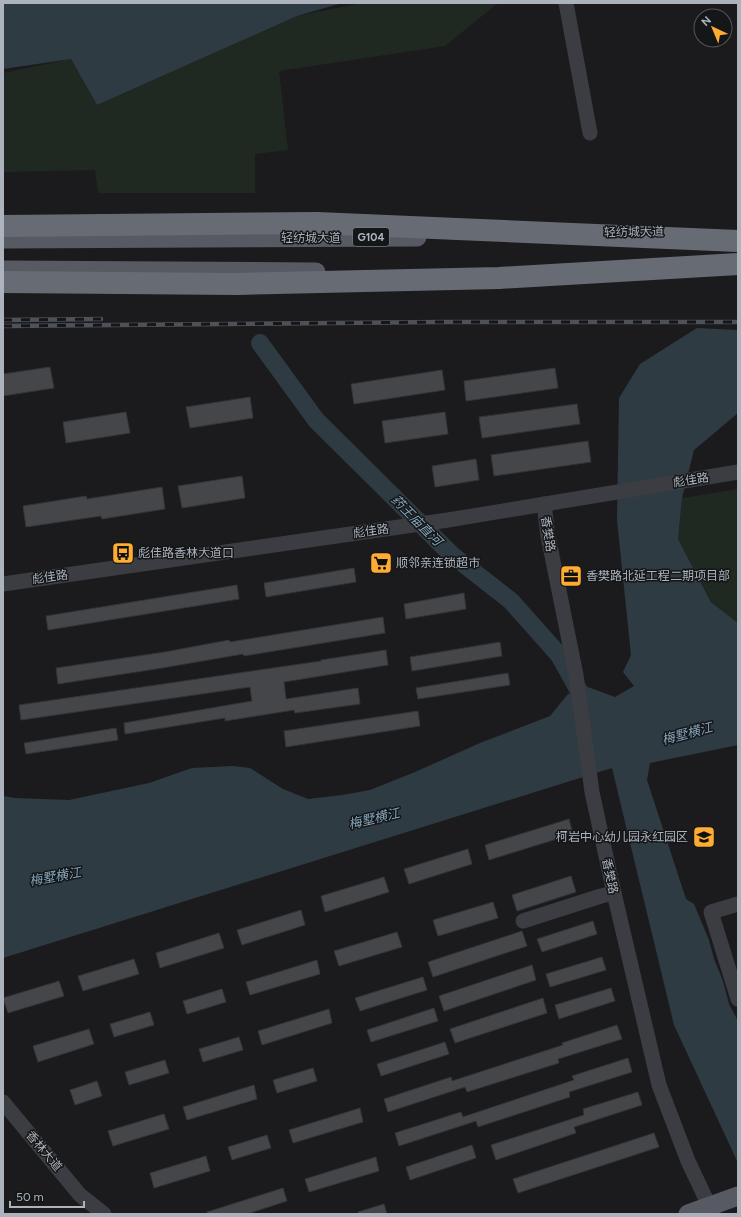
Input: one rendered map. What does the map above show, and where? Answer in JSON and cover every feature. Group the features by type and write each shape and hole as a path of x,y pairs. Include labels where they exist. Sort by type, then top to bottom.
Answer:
{"highway":[{"path":"3,226 317,223 738,241"},
{"path":"3,282 237,284 476,278 738,264"}],"main road":[{"name":"轻纺城大道","path":"3,239 397,237 738,230"},
{"path":"3,270 391,273 738,272"},
{"path":"688,1214 711,1210 734,1197"}],"street":[{"path":"566,3 590,133"},
{"name":"彪佳路","path":"3,584 409,526 738,472"},
{"name":"香樊路","path":"544,504 548,536 576,675 592,792 659,1085 688,1161 711,1210"},
{"path":"523,921 614,893"},
{"path":"738,904 711,912 738,999"},
{"name":"香林大道","path":"3,1102 80,1195 104,1214"}],"shaded area":[{"path":"362,3 498,3 445,46 279,71 288,150 255,154 255,193 98,193 95,170 3,172 3,73 71,59 97,105 297,16"},
{"path":"738,489 738,623 712,602 678,539 682,498"}],"water":[{"path":"3,3 342,3 297,16 97,105 71,59 3,69"},
{"name":"梅墅横江","path":"697,328 738,330 738,413 694,450 682,498 678,539 711,602 738,623 738,745 650,763 647,780 686,899 694,904 709,940 729,1004 738,1021 738,1163 674,1025 612,768 3,958 3,796 15,798 69,800 149,783 192,768 233,766 250,768 283,789 308,799 342,795 370,790 480,743 550,716 568,694 585,686 615,697 634,686 623,672 631,655 617,520 619,398 640,364"}],"building":[{"path":"50,367 54,388 3,396 3,374"},
{"path":"555,368 558,388 466,401 464,381"},
{"path":"442,370 445,390 354,404 351,384"},
{"path":"250,397 253,418 190,428 186,407"},
{"path":"577,404 580,424 482,438 479,417"},
{"path":"126,412 130,433 66,443 63,422"},
{"path":"445,412 448,434 385,443 382,421"},
{"path":"588,441 591,462 494,476 491,455"},
{"path":"476,459 479,480 435,487 432,466"},
{"path":"242,476 245,498 182,508 178,486"},
{"path":"162,487 165,509 102,519 101,516 26,527 23,506 86,496 87,499"},
{"path":"354,568 356,582 266,597 264,583"},
{"path":"237,585 239,599 48,630 46,616"},
{"path":"464,593 466,609 406,619 404,604"},
{"path":"383,617 385,633 58,684 56,668"},
{"path":"500,642 502,656 412,671 410,657"},
{"path":"386,650 388,665 284,682 286,699 358,688 360,704 295,713 294,710 225,721 225,718 125,734 124,723 252,701 250,687 21,720 19,705 321,661"},
{"path":"508,673 510,685 418,699 416,688"},
{"path":"418,711 420,726 286,747 284,731"},
{"path":"116,728 118,740 26,754 24,743"},
{"path":"569,819 573,834 489,860 485,845"},
{"path":"468,849 472,864 409,884 404,869"},
{"path":"571,876 576,892 517,911 512,895"},
{"path":"384,877 389,892 325,912 321,896"},
{"path":"493,902 498,918 438,936 433,920"},
{"path":"301,910 305,925 242,945 237,930"},
{"path":"593,921 597,934 542,952 537,939"},
{"path":"522,931 527,946 433,977 428,962"},
{"path":"397,932 402,947 339,966 334,951"},
{"path":"219,933 224,948 160,968 156,953"},
{"path":"602,957 606,970 550,987 546,974"},
{"path":"134,959 139,974 83,991 78,976"},
{"path":"317,960 320,974 250,995 246,982"},
{"path":"532,965 536,980 444,1011 439,996"},
{"path":"423,977 427,990 360,1011 355,998"},
{"path":"59,981 64,996 8,1013 3,998"},
{"path":"611,988 615,1001 559,1019 555,1005"},
{"path":"222,989 226,1002 187,1014 183,1001"},
{"path":"543,998 547,1013 455,1043 450,1029"},
{"path":"434,1008 438,1021 371,1042 367,1030"},
{"path":"329,1009 332,1023 262,1045 258,1031"},
{"path":"150,1012 154,1025 114,1037 110,1024"},
{"path":"617,1025 622,1039 558,1059 559,1063 467,1092 465,1087 388,1112 384,1099 451,1077 452,1081 563,1045 562,1043"},
{"path":"89,1029 94,1044 38,1062 33,1046"},
{"path":"239,1037 243,1050 203,1062 199,1049"},
{"path":"445,1042 449,1054 381,1076 377,1064"},
{"path":"628,1058 632,1072 569,1092 570,1097 478,1127 476,1121 399,1146 395,1133 461,1112 463,1117 574,1080 572,1076"},
{"path":"165,1060 169,1073 129,1085 125,1072"},
{"path":"313,1068 317,1081 277,1093 273,1080"},
{"path":"97,1081 102,1096 75,1105 70,1090"},
{"path":"254,1085 257,1099 187,1120 183,1107"},
{"path":"638,1092 642,1105 574,1127 576,1133 496,1160 491,1145 584,1115 583,1109"},
{"path":"360,1108 363,1122 293,1143 289,1130"},
{"path":"164,1114 169,1129 113,1146 108,1131"},
{"path":"654,1133 659,1147 518,1193 513,1179"},
{"path":"267,1135 271,1148 232,1160 228,1147"},
{"path":"472,1145 476,1158 410,1180 406,1167"},
{"path":"206,1156 210,1171 154,1188 150,1173"},
{"path":"376,1157 379,1171 309,1192 305,1179"},
{"path":"283,1188 287,1201 247,1214 207,1214 207,1212"},
{"path":"384,1204 387,1214 358,1214 358,1212"}],"waterway":[{"name":"药王庙直河","path":"260,343 316,420 452,555 511,601 559,655 579,691"}],"railway":[{"path":"3,320 101,319"},
{"path":"3,326 441,322 738,322"}],"place":[{"name":"彪佳路香林大道口","path":"123,553"},
{"name":"顺邻亲连锁超市","path":"381,563"},
{"name":"香樊路北延工程二期项目部","path":"571,576"},
{"name":"柯岩中心幼儿园永红园区","path":"704,837"}]}
